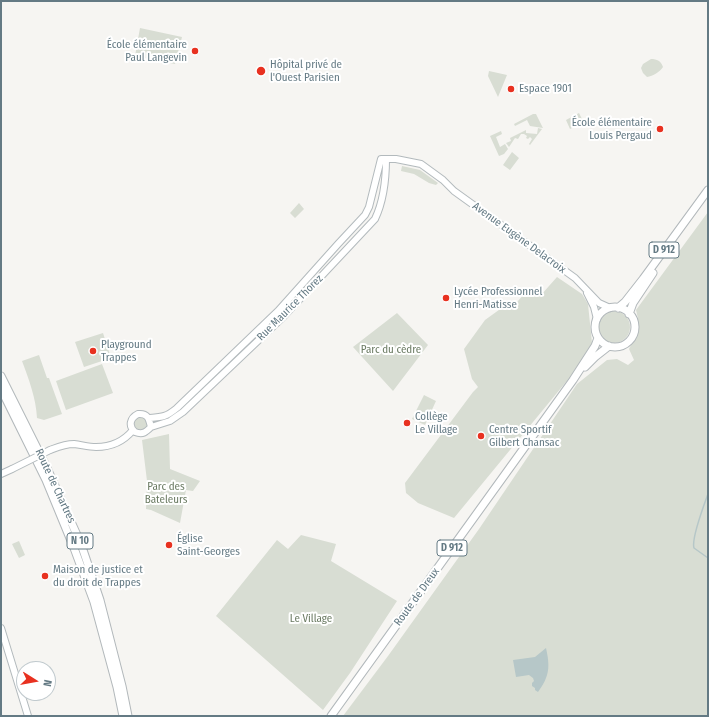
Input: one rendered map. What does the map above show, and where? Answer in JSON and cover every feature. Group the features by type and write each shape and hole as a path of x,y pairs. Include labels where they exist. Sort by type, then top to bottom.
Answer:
{"main road":[{"name":"Avenue Eugène Delacroix","path":"386,159 396,159 421,164 443,180 454,191 575,278 600,303 610,308"},
{"name":"Rue Maurice Thorez","path":"149,418 163,417 177,408 278,311 365,215 370,207 386,159"},
{"name":"Rue Maurice Thorez","path":"151,427 170,421 182,412 284,316 375,219 380,208 386,180 386,159"},
{"name":"D 912","path":"618,308 625,302 643,279 708,190"},
{"name":"D 912","path":"630,314 631,306 634,300 708,196"},
{"name":"Avenue Eugène Delacroix","path":"584,287 594,307 597,319"},
{"path":"610,308 618,308 630,314 634,324 634,330 630,340 624,345 615,347 604,344 598,338 595,331 595,325 600,314 604,311 610,308"},
{"name":"Route de Dreux","path":"331,716 573,380 595,346 598,338"},
{"name":"Route de Dreux","path":"573,380 595,357 609,346"},
{"name":"Route de Chartres","path":"1,376 48,468 81,544 100,600 122,686 128,716"},
{"name":"Route de Chartres","path":"1,389 46,480 94,602 123,716"},
{"path":"140,414 146,415 149,418 151,427 143,434 139,434 133,430 130,425 134,416 140,414"},
{"path":"1,474 63,445 75,444 96,447 108,445 126,438 133,430"},
{"path":"1,628 28,716"}],"green space":[{"path":"140,28 182,37 175,64 135,56"},
{"path":"651,59 655,59 661,63 663,67 656,74 647,77 641,68 643,64"},
{"path":"489,71 507,75 498,97 488,76"},
{"path":"579,113 584,123 570,129 566,120"},
{"path":"533,114 536,114 543,128 530,126 527,120 515,126 514,124"},
{"path":"538,128 542,129 530,145 529,144 532,139 530,137 528,139 526,138 527,136 524,134 521,134 518,139 515,138 509,147 506,143 511,141 510,138 526,130 526,133 537,134"},
{"path":"501,131 502,134 496,137 500,147 505,144 508,149 504,154 499,156 490,136"},
{"path":"512,152 519,158 510,170 503,165"},
{"path":"402,166 420,170 438,183 436,185 429,183 414,174 401,171"},
{"path":"299,203 304,209 295,218 290,213"},
{"path":"708,212 708,716 343,716 479,529 577,384 607,360 617,359 628,365 634,360 629,349 638,330 636,310"},
{"name":"Centre Sportif Gilbert Chansac","path":"557,277 582,294 588,304 592,343 575,371 454,518 418,503 406,493 405,483 478,387 472,379 464,349 485,320 503,307 518,301 529,288 541,295"},
{"path":"611,311 617,311 627,318 630,327 629,333 623,340 617,343 611,343 601,336 598,330 598,324 605,314"},
{"name":"Parc du cèdre","path":"397,313 428,345 393,391 353,347"},
{"name":"Playground Trappes","path":"103,333 111,358 84,367 75,342"},
{"path":"39,355 62,414 44,420 37,418 34,396 22,361"},
{"path":"102,364 113,393 66,410 56,381"},
{"path":"424,395 436,401 425,425 412,419"},
{"path":"141,417 146,419 148,424 146,429 141,431 136,429 134,424 136,419"},
{"name":"Parc des Bateleurs","path":"169,434 170,469 200,481 193,491 186,490 180,523 146,509 147,481 142,440"},
{"name":"Le Village","path":"301,535 336,544 331,561 397,601 350,673 323,710 216,616 277,540 288,549"},
{"path":"19,541 25,555 19,558 12,544"}],"shaded area":[{"path":"546,648 548,671 545,681 538,692 532,686 534,681 529,675 516,677 513,660 535,657"}],"waterway":[{"path":"708,494 694,537 694,548 708,558"}],"place":[{"name":"École élémentaire Paul Langevin","path":"195,51"},
{"name":"Hôpital privé de l'Ouest Parisien","path":"261,71"},
{"name":"Espace 1901","path":"511,89"},
{"name":"École élémentaire Louis Pergaud","path":"660,129"},
{"name":"Lycée Professionnel Henri-Matisse","path":"446,298"},
{"name":"Playground Trappes","path":"93,351"},
{"name":"Collège Le Village","path":"407,423"},
{"name":"Centre Sportif Gilbert Chansac","path":"481,436"},
{"name":"Église Saint-Georges","path":"169,545"},
{"name":"Maison de justice et du droit de Trappes","path":"45,576"}]}
